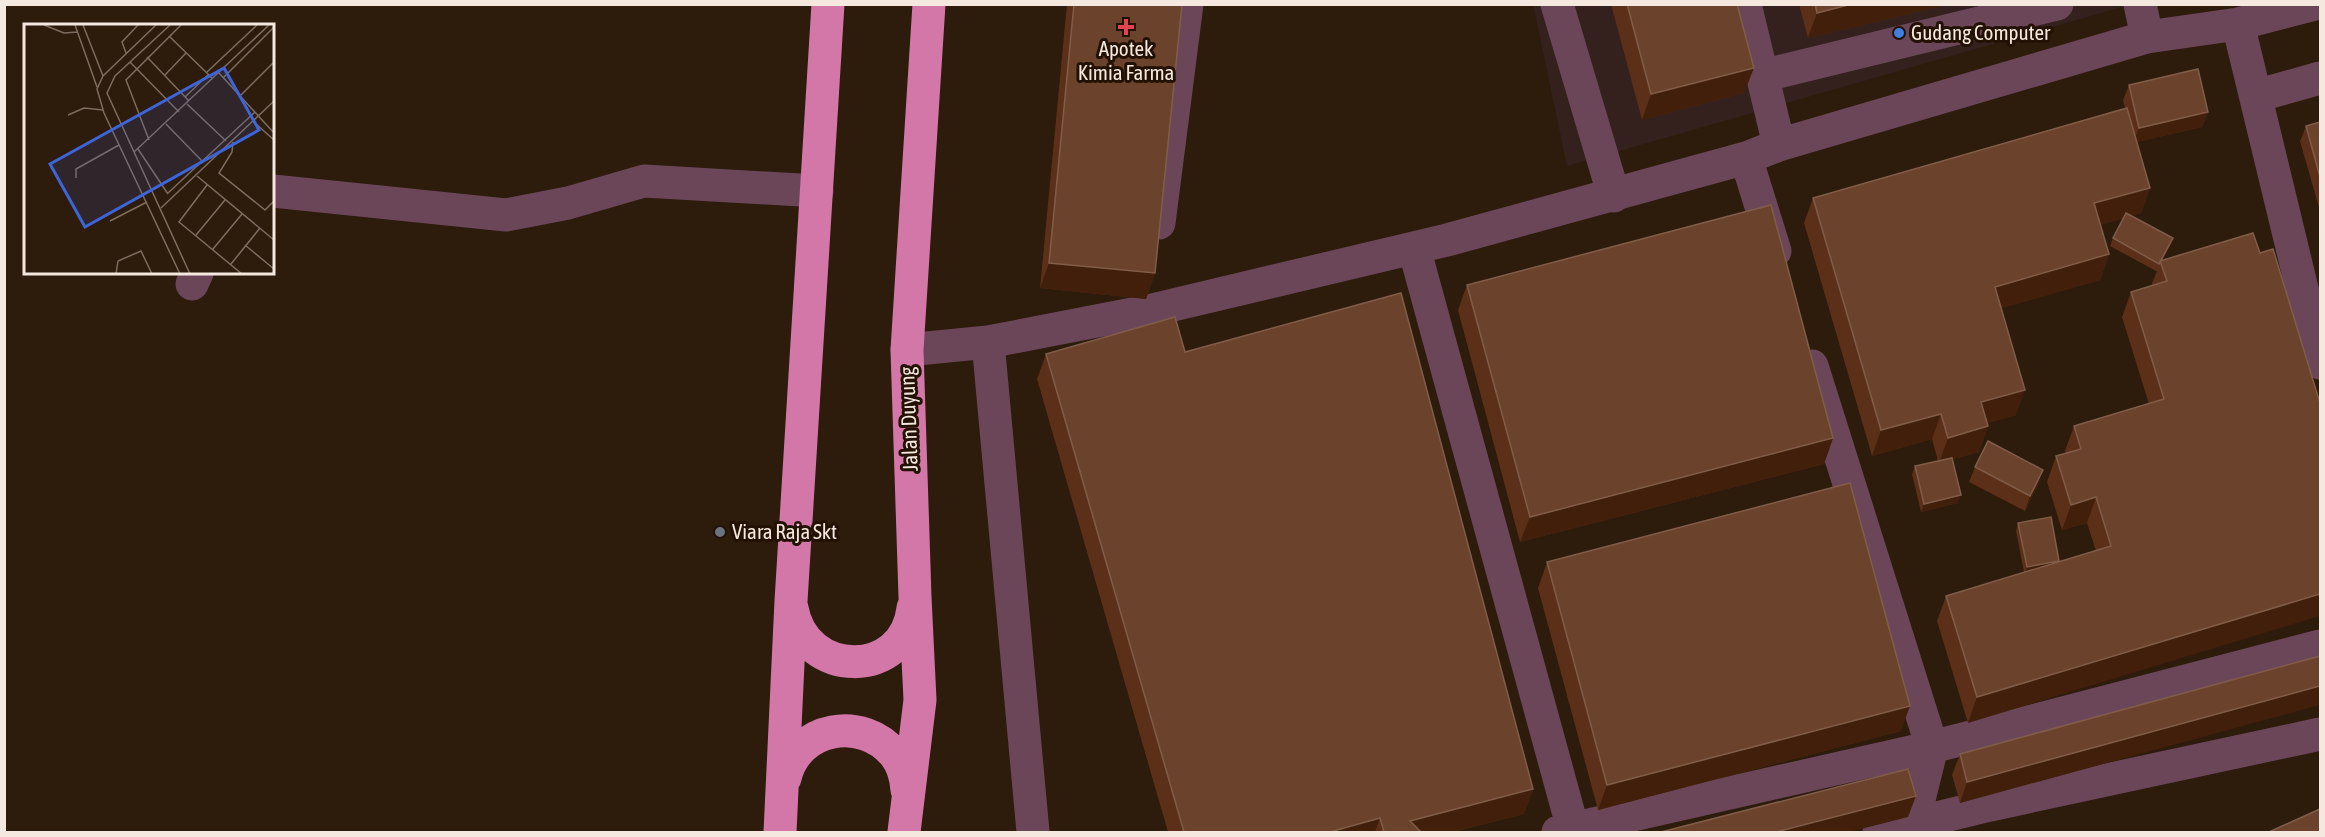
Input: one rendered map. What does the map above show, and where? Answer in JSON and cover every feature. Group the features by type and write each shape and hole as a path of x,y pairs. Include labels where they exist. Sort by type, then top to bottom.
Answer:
{"highway":[{"path":"783,794 791,601 828,4"},
{"name":"Jalan Duyung","path":"904,832 920,700 907,350 929,4"},
{"path":"791,601 794,620 803,637 816,650 832,659 851,663 872,660 890,651 904,636 912,617 915,597"},
{"path":"780,832 785,775 794,756 807,742 825,732 845,729 865,732 882,741 896,756 905,774 908,794"}],"street":[{"path":"1148,311 1187,4"},
{"path":"1557,4 1614,196"},
{"path":"1745,4 1779,145"},
{"path":"1762,76 2057,4"},
{"path":"2140,4 2147,37"},
{"path":"907,350 988,342 1148,311 1414,248 1614,196 2147,37 2238,24 2315,4"},
{"path":"2238,24 2320,363"},
{"path":"2256,96 2320,78"},
{"path":"1746,158 1785,283"},
{"path":"274,191 506,214 568,203 644,181 817,192"},
{"path":"1414,248 1565,831 1932,747 2320,646"},
{"path":"1803,339 1932,747 1913,824"},
{"path":"988,342 1034,832"},
{"path":"1879,832 1913,824 1984,819 2320,734"}],"shaded area":[{"path":"1533,4 2129,5 1567,166"}],"building":[{"path":"1074,4 1182,4 1155,273 1049,263"},
{"path":"1627,4 1737,4 1754,68 1651,94"},
{"path":"1815,4 1852,4 1817,13"},
{"path":"2198,69 2208,112 2139,128 2129,85"},
{"path":"2127,108 2150,188 2094,203 2109,254 1995,287 2025,390 1981,402 1988,426 1948,438 1941,414 1881,430 1813,198"},
{"path":"2320,122 2320,177 2306,126"},
{"path":"1771,205 1833,438 1530,517 1467,285"},
{"path":"2126,213 2173,238 2159,264 2113,238"},
{"path":"2253,233 2260,253 2273,249 2320,403 2320,594 1977,697 1946,596 2111,546 2096,497 2071,505 2056,456 2081,449 2074,426 2164,399 2131,292 2167,281 2160,261"},
{"path":"1401,293 1533,789 1410,821 1421,832 1384,832 1380,818 1330,832 1184,832 1046,354 1175,317 1185,352"},
{"path":"1988,441 2043,470 2030,496 1975,467"},
{"path":"1952,458 1961,495 1924,504 1915,466"},
{"path":"1850,483 1910,706 1607,785 1547,562"},
{"path":"2051,517 2059,561 2027,567 2018,523"},
{"path":"2320,656 2320,686 1967,782 1960,754"},
{"path":"1908,769 1916,796 1776,832 1661,832"},
{"path":"2320,809 2320,832 2269,832"}],"place":[{"name":"Apotek Kimia Farma","path":"1126,27"},
{"name":"Gudang Computer","path":"1899,33"},
{"name":"Viara Raja Skt","path":"720,532"}]}
